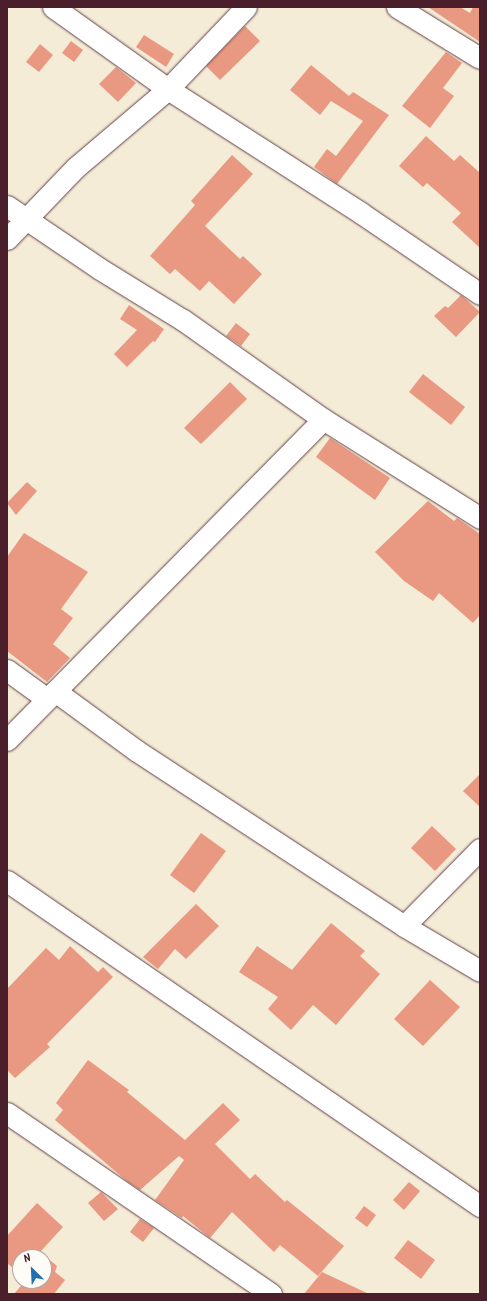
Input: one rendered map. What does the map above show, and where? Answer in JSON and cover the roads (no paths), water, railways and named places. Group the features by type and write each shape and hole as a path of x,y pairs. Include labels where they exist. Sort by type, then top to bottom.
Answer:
{"street":[{"path":"53,7 168,89 361,213 480,294"},
{"path":"7,239 75,168 168,89 246,7"},
{"path":"396,7 480,58"},
{"path":"7,206 182,320 323,419 480,518"},
{"path":"7,740 323,419"},
{"path":"7,670 51,695 404,926 480,971"},
{"path":"404,926 480,849"},
{"path":"7,881 480,1206"},
{"path":"7,1113 271,1294"}]}
